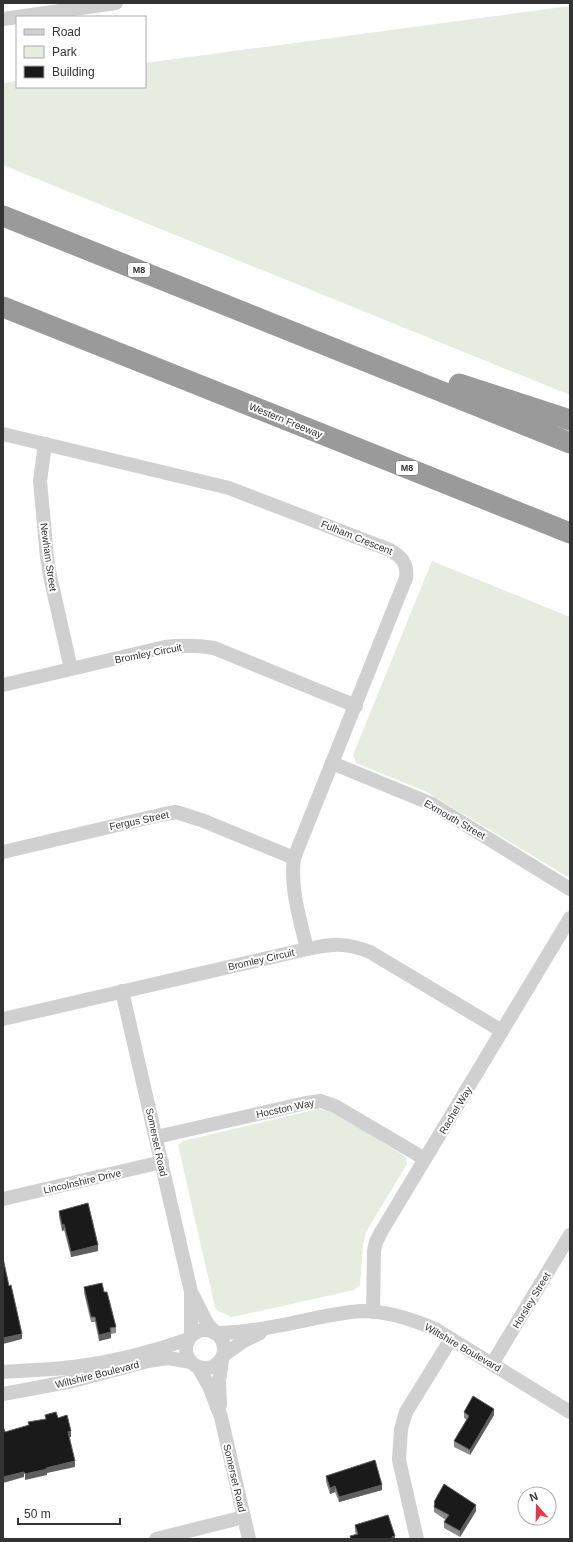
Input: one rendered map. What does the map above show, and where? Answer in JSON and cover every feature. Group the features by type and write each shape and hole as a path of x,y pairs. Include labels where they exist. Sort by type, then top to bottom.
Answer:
{"highway":[{"name":"M8","path":"3,216 276,324 570,443"},
{"name":"Western Freeway","path":"3,307 570,534"},
{"path":"276,324 570,420"}],"street":[{"path":"24,16 116,3"},
{"path":"3,19 16,17"},
{"name":"Fulham Crescent","path":"3,434 242,492 345,531 390,550 399,555 405,563 407,569 406,578 294,858 292,872 294,889 307,948"},
{"name":"Newham Street","path":"45,444 40,471 40,481 50,576 71,669"},
{"name":"Bromley Circuit","path":"3,685 165,647 185,645 214,648 356,706"},
{"name":"Exmouth Street","path":"332,763 432,804 570,889"},
{"name":"Fergus Street","path":"3,852 176,812 204,821 294,858"},
{"name":"Rachel Way","path":"373,1312 376,1242 570,918"},
{"name":"Bromley Circuit","path":"3,1019 307,948 343,944 356,946 370,952 502,1031"},
{"name":"Somerset Road","path":"122,992 192,1292 208,1325 215,1332"},
{"name":"Hocston Way","path":"156,1137 306,1103 321,1101 335,1106 425,1159"},
{"name":"Lincolnshire Drive","path":"3,1199 162,1162"},
{"name":"Horsley Street","path":"492,1364 570,1235"},
{"name":"Somerset Road","path":"190,1337 192,1292"},
{"name":"Wiltshire Boulevard","path":"215,1332 238,1332 276,1327 340,1314 373,1312 399,1316 417,1321 435,1329 570,1412"},
{"name":"Wiltshire Boulevard","path":"223,1357 242,1342 276,1327"},
{"path":"199,1330 209,1330 215,1332 224,1342 223,1357 214,1366 203,1368 194,1364 186,1350 190,1337 199,1330"},
{"name":"Wiltshire Boulevard","path":"3,1372 72,1368 91,1365 166,1347 190,1337"},
{"path":"417,1539 399,1460 401,1429 406,1412 451,1339"},
{"name":"Somerset Road","path":"221,1417 219,1381 223,1357"},
{"name":"Wiltshire Boulevard","path":"3,1394 73,1381 148,1361 168,1358 194,1364"},
{"name":"Somerset Road","path":"194,1364 209,1386 221,1417 249,1539"},
{"path":"156,1539 244,1517"}],"green space":[{"path":"570,6 570,395 3,165 3,83 16,81 16,88 146,88 146,63"},
{"path":"432,561 570,617 570,876 568,877 425,791 356,763 353,755"},
{"path":"318,1109 328,1110 335,1113 406,1158 407,1164 366,1232 363,1245 360,1285 354,1290 232,1317 218,1311 215,1307 178,1145 183,1141"}],"building":[{"path":"88,1203 98,1245 71,1252 59,1211"},
{"path":"3,1258 9,1286 11,1285 22,1334 3,1338"},
{"path":"102,1283 104,1292 107,1292 116,1327 110,1328 111,1332 99,1335 95,1317 91,1317 84,1287"},
{"path":"473,1396 494,1409 470,1450 454,1441 469,1416 464,1412"},
{"path":"56,1412 58,1418 67,1415 71,1431 68,1432 75,1461 25,1474 24,1472 3,1477 3,1426 5,1432 29,1425 28,1422 46,1419 45,1415"},
{"path":"375,1460 382,1485 339,1497 335,1486 330,1488 326,1476"},
{"path":"444,1484 476,1505 460,1531 444,1522 449,1515 434,1507 434,1502"},
{"path":"388,1515 395,1536 392,1537 392,1539 351,1539 350,1536 358,1534 355,1525"}]}
